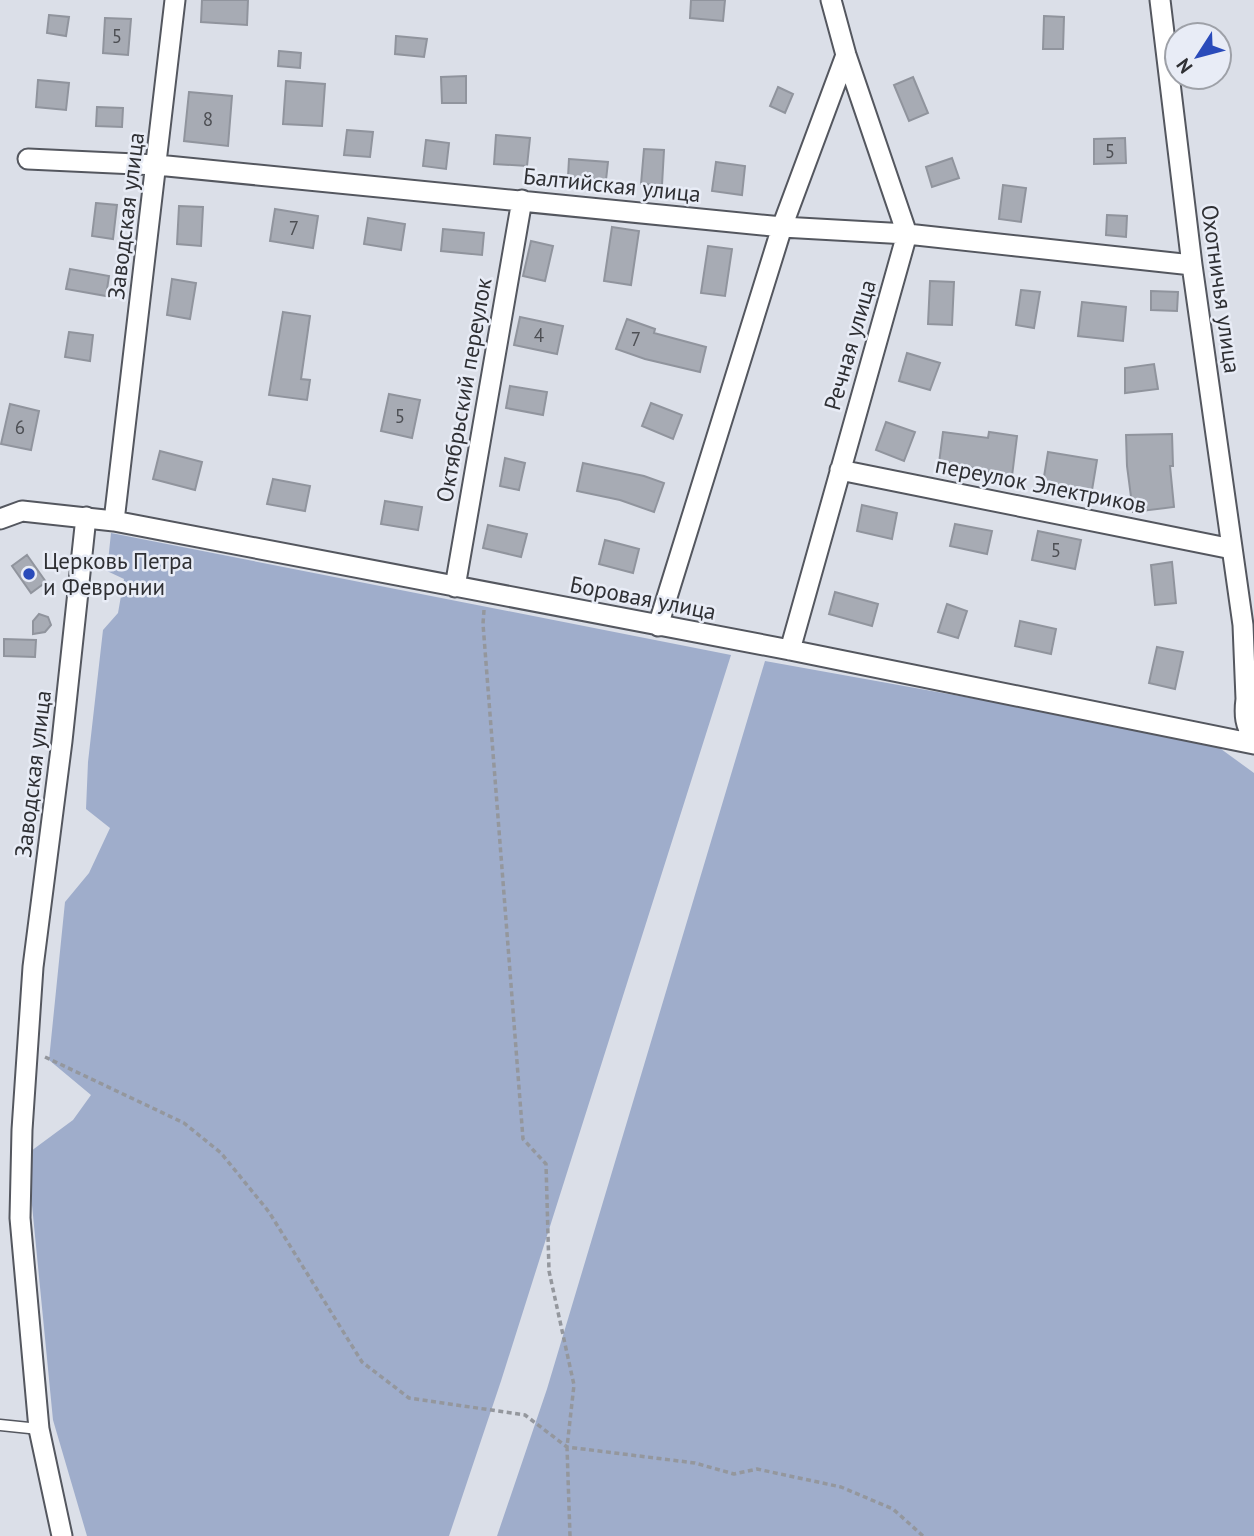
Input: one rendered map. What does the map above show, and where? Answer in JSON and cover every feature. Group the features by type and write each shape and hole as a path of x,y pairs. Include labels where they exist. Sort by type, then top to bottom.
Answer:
{"street":[{"name":"Заводская улица","path":"114,521 175,0"},
{"path":"831,0 846,55 907,234"},
{"name":"Охотничья улица","path":"1160,0 1192,265 1243,625 1248,702"},
{"path":"658,626 782,227 846,55"},
{"name":"Балтийская улица","path":"28,159 157,165 782,227 907,234 1192,265"},
{"name":"Октябрьский переулок","path":"455,587 522,200"},
{"name":"Речная улица","path":"790,650 907,234"},
{"name":"переулок Электриков","path":"840,470 1232,548"},
{"name":"Боровая улица","path":"0,519 22,510 114,521 790,650 1254,744"},
{"name":"Заводская улица","path":"62,1536 39,1429 20,1219 22,1130 33,967 62,741 86,517"},
{"name":"Охотничья улица","path":"1243,625 1254,643"},
{"path":"1248,702 1247,729 1254,738"},
{"path":"1231,738 1248,702"}],"lane":[{"path":"0,1425 39,1429"}],"path":[{"path":"486,593 483,624 523,1139 545,1164 549,1271 574,1385 566,1447 570,1536"},
{"path":"29,1050 184,1123 221,1153 269,1212 362,1362 409,1398 525,1415 566,1447 695,1464 734,1474 757,1469 841,1487 893,1509 923,1536"}],"shaded area":[{"path":"111,533 731,655 501,1381 449,1536 87,1536 53,1420 27,1154 73,1120 91,1095 49,1060 65,902 89,873 110,828 86,809 88,762 103,630 118,613 124,579 107,571"},
{"path":"765,661 1210,741 1254,773 1254,1536 497,1536 547,1389"}],"building":[{"path":"202,0 248,0 247,25 201,22"},
{"path":"691,0 725,0 723,21 690,18"},
{"path":"49,15 69,17 66,36 47,33"},
{"path":"1044,16 1064,17 1063,49 1043,49"},
{"path":"105,18 131,19 128,55 103,53"},
{"path":"396,36 427,39 424,57 395,54"},
{"path":"279,51 301,53 300,68 278,66"},
{"path":"466,76 466,103 442,103 441,77"},
{"path":"913,77 928,113 909,121 894,85"},
{"path":"38,80 69,83 66,110 36,107"},
{"path":"286,81 325,84 322,126 283,124"},
{"path":"778,87 793,94 785,113 770,106"},
{"path":"189,92 232,96 228,146 184,141"},
{"path":"97,107 123,108 122,127 96,126"},
{"path":"347,130 373,132 370,157 344,155"},
{"path":"496,135 530,138 527,166 494,164"},
{"path":"1125,138 1126,163 1094,164 1094,139"},
{"path":"426,140 449,143 446,169 423,166"},
{"path":"644,149 664,150 662,185 641,184"},
{"path":"952,158 959,178 932,187 926,167"},
{"path":"569,159 608,162 606,180 568,177"},
{"path":"716,162 745,166 742,195 712,191"},
{"path":"1003,185 1026,188 1021,222 999,219"},
{"path":"96,203 117,205 113,239 92,236"},
{"path":"179,206 203,207 201,246 177,244"},
{"path":"275,209 318,216 313,248 270,241"},
{"path":"1107,215 1127,216 1126,237 1106,235"},
{"path":"368,218 405,224 401,250 364,244"},
{"path":"612,227 639,231 631,285 604,281"},
{"path":"443,229 484,233 482,255 441,251"},
{"path":"531,241 553,246 545,281 523,276"},
{"path":"708,246 732,249 725,296 701,293"},
{"path":"70,269 109,276 106,296 66,289"},
{"path":"172,279 196,283 190,319 167,315"},
{"path":"930,281 954,282 952,325 928,324"},
{"path":"1021,290 1040,292 1034,328 1016,325"},
{"path":"1151,291 1178,292 1177,311 1151,310"},
{"path":"1082,302 1126,307 1123,341 1078,336"},
{"path":"283,312 310,316 301,379 310,380 307,400 269,395"},
{"path":"520,317 563,326 557,354 514,345"},
{"path":"627,319 655,329 654,333 706,347 700,372 616,349"},
{"path":"69,332 93,335 90,361 65,357"},
{"path":"907,353 940,363 930,390 899,381"},
{"path":"1154,364 1158,389 1125,393 1125,368"},
{"path":"510,386 547,392 543,415 506,408"},
{"path":"389,394 420,400 412,438 381,431"},
{"path":"651,403 682,415 673,439 642,426"},
{"path":"10,404 39,411 31,450 1,444"},
{"path":"886,422 915,432 904,461 876,450"},
{"path":"943,432 988,438 989,432 1017,436 1012,476 939,463"},
{"path":"1172,434 1173,466 1170,466 1174,507 1133,512 1126,435"},
{"path":"160,451 202,462 195,490 153,479"},
{"path":"1048,452 1097,460 1092,490 1043,483"},
{"path":"505,458 525,463 519,490 500,486"},
{"path":"583,463 664,483 654,512 620,500 577,491"},
{"path":"273,479 310,486 305,511 267,504"},
{"path":"385,501 422,507 418,530 381,524"},
{"path":"862,505 897,513 892,539 857,531"},
{"path":"955,524 992,531 987,554 950,546"},
{"path":"488,525 527,534 521,557 483,548"},
{"path":"1038,531 1081,540 1075,569 1032,560"},
{"path":"605,540 639,549 633,573 599,564"},
{"name":"Церковь Петра и Февронии","path":"27,555 46,582 31,593 12,566"},
{"path":"1172,562 1176,603 1155,605 1151,565"},
{"path":"835,592 878,604 872,626 829,614"},
{"path":"947,604 967,611 958,638 938,632"},
{"path":"39,614 48,617 51,625 45,632 33,634 33,621"},
{"path":"1020,621 1056,629 1051,654 1015,646"},
{"path":"4,639 36,640 35,657 4,656"},
{"path":"1157,647 1183,652 1175,689 1149,683"}],"place":[{"name":"Церковь Петра и Февронии","path":"29,574"}]}
